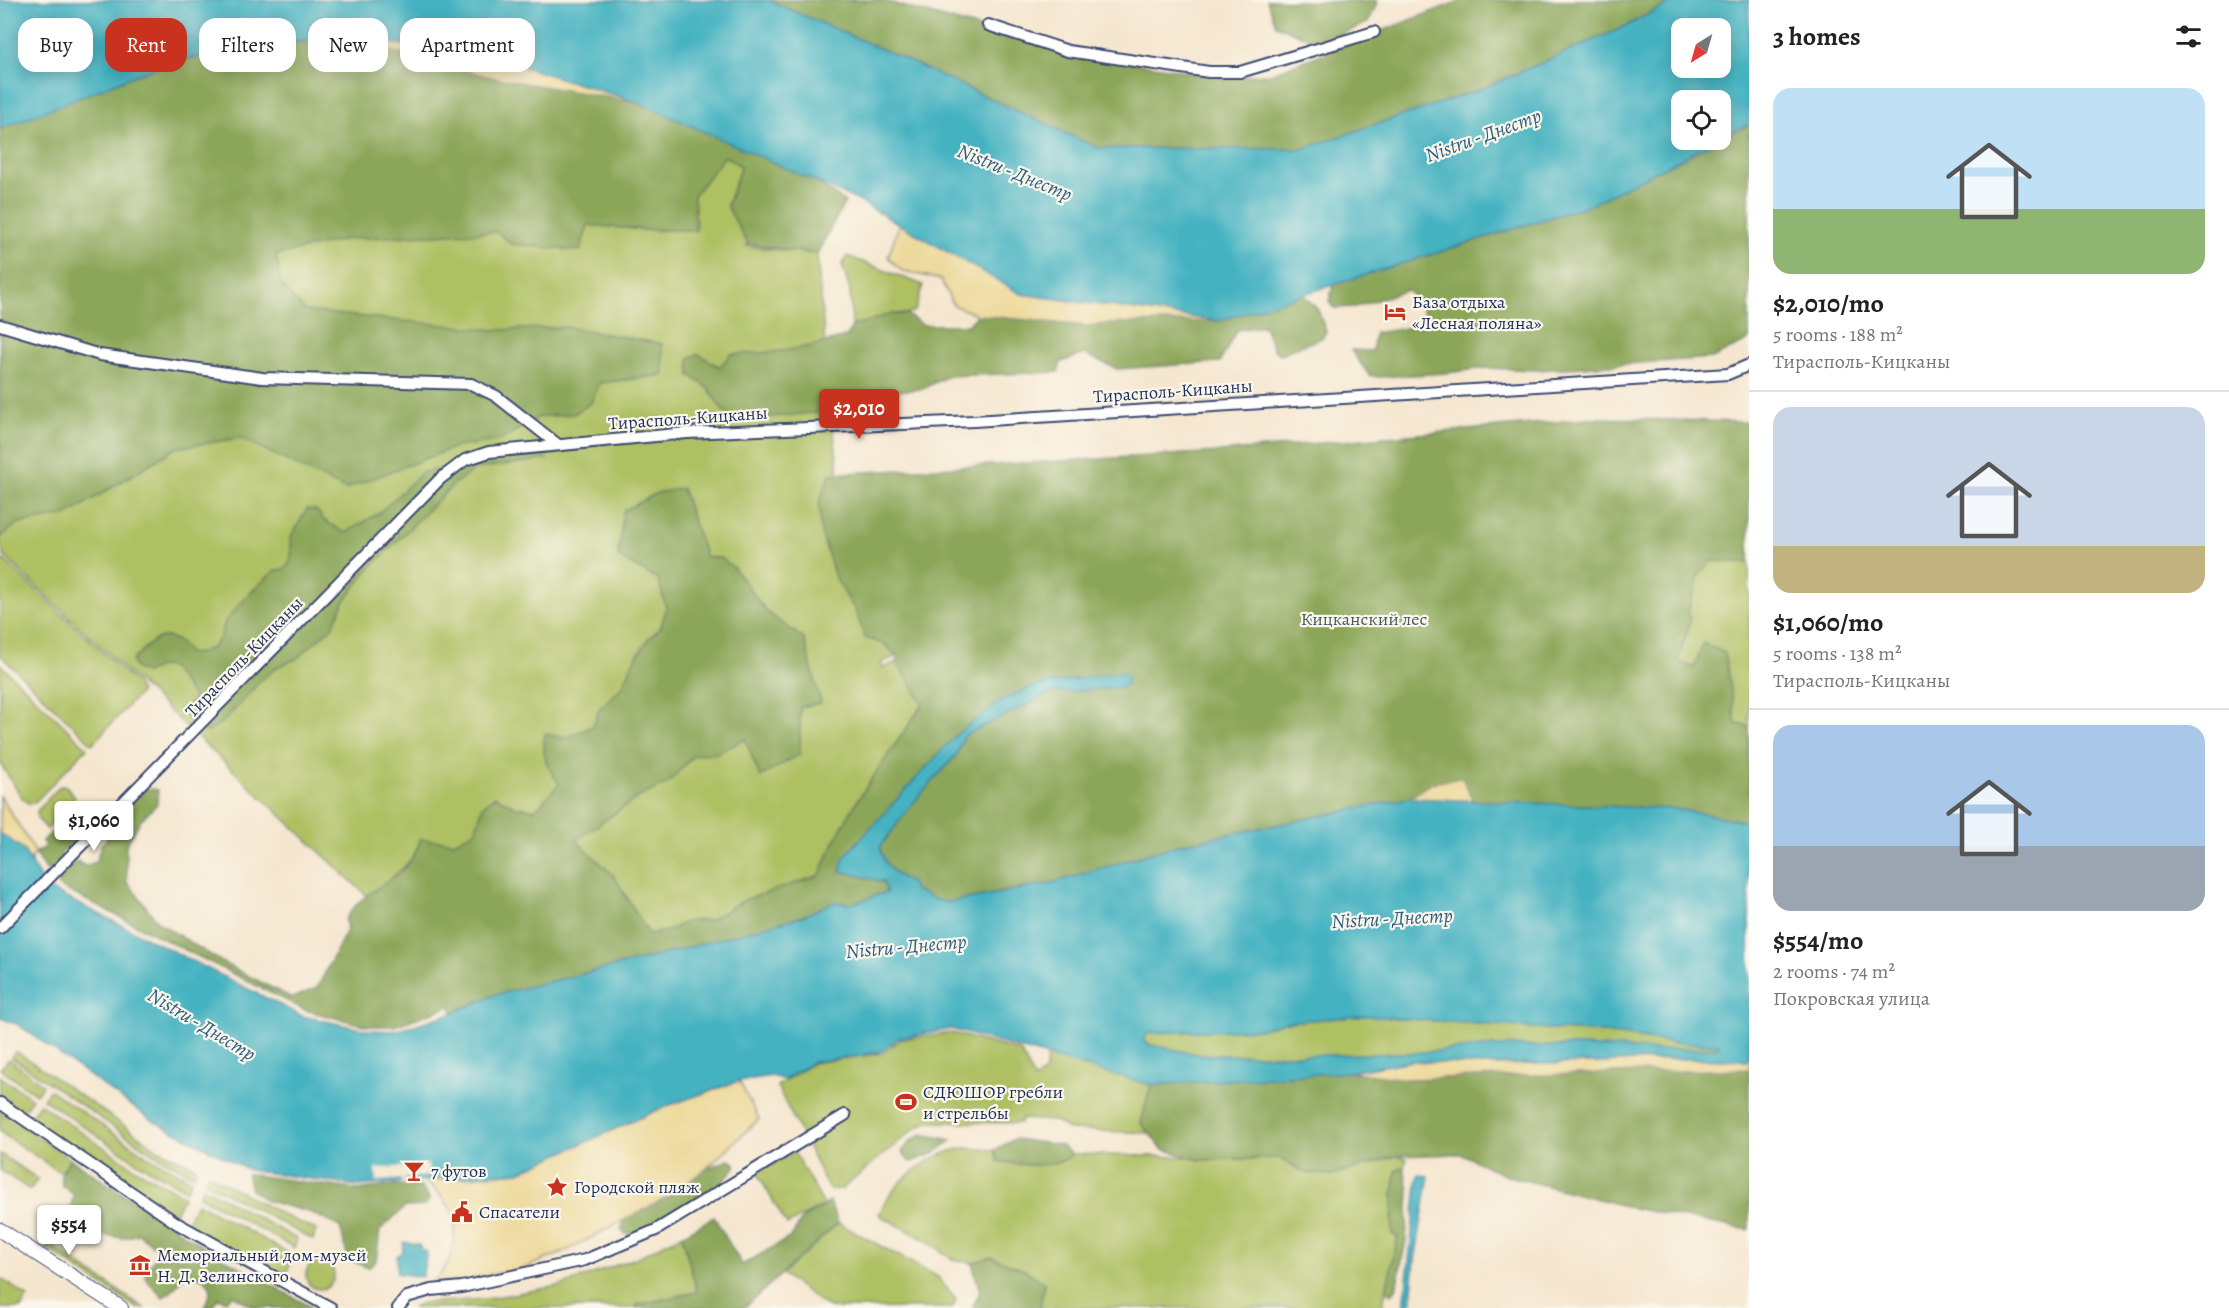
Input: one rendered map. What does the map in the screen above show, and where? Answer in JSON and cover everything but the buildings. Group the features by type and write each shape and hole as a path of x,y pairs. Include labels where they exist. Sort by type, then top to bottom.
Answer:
{"main road":[{"path":"0,1230 121,1308"}],"street":[{"path":"988,25 1068,51 1209,72 1240,72 1374,32"},
{"path":"0,325 100,355 262,378 471,384 496,396 557,444"},
{"name":"Тирасполь-Кицканы","path":"0,928 448,472 465,460 479,454 513,448 687,433 974,421 1728,374 1749,365"},
{"path":"0,1103 178,1224 331,1308"},
{"path":"398,1308 407,1297 431,1290 462,1287 585,1260 656,1230 845,1115"}],"green space":[{"path":"768,0 881,0 1060,51 1223,77 1270,74 1462,0 1676,0 1624,27 1479,90 1302,149 1098,148 893,54"},
{"path":"1267,0 1325,2 1376,0 1377,3 1369,22 1332,38 1314,39 1276,25"},
{"path":"308,41 308,72 388,72 388,51 400,54 400,72 471,72 640,103 812,179 845,202 817,254 748,244 727,206 741,166 725,156 694,195 696,230 647,230 588,225 580,251 511,244 497,232 347,239 276,255 281,285 305,311 496,330 567,327 662,344 664,375 600,383 591,403 574,414 539,417 501,440 456,447 345,489 240,438 176,448 67,515 17,524 0,538 0,129 143,72 187,72 187,59 199,57 199,72 296,72 296,43"},
{"path":"1749,124 1749,340 1712,358 1538,370 1484,368 1447,373 1378,377 1369,375 1351,350 1372,351 1375,333 1427,325 1421,305 1407,290 1355,307 1334,308 1329,302 1333,285 1590,205 1698,150 1731,150 1731,133"},
{"path":"725,156 741,166 727,206 748,244 746,246 817,254 830,402 856,612 869,639 884,644 897,656 881,663 883,668 897,662 923,704 910,724 957,734 841,871 654,957 393,909 365,894 4,556 0,541 0,332 4,233 588,225 647,230 695,230 694,195"},
{"path":"847,256 923,285 915,311 906,314 891,314 852,326 850,291 842,264"},
{"path":"1303,294 1318,310 1326,332 1322,338 1280,354 1274,350 1264,326 1237,330 1220,362 1117,369 1084,354 1061,362 1058,372 948,376 922,389 823,397 822,412 741,420 722,410 709,389 690,375 689,358 698,354 720,367 731,354 775,352 818,344 847,336 852,326 891,314 906,314 923,325 968,325 978,315 1087,326 1118,323 1218,321"},
{"name":"Кицканский лес","path":"1598,418 1749,422 1749,563 1711,561 1700,574 1688,611 1691,619 1678,661 1694,668 1703,643 1725,653 1736,724 1749,726 1749,822 1676,809 1473,801 1462,778 1432,783 1409,798 1181,844 1049,884 949,902 936,900 914,890 912,884 895,873 888,865 880,847 912,804 957,754 964,737 841,871 883,882 888,891 851,904 834,902 803,916 654,957 494,995 453,1012 450,1006 394,1026 367,1026 305,1010 58,886 59,876 77,861 85,866 96,862 101,845 113,832 113,821 144,788 158,790 157,804 140,821 126,845 127,882 159,923 225,964 292,998 317,988 347,930 345,920 359,902 404,868 417,850 420,839 454,842 475,831 483,806 495,796 514,806 535,810 559,784 546,761 545,734 565,738 593,726 599,709 623,686 633,662 648,639 661,627 666,608 658,579 618,557 623,511 657,493 682,488 706,557 721,558 734,568 766,611 804,639 821,703 800,707 800,754 760,777 745,739 718,753 694,755 668,783 639,797 576,840 613,875 649,934 667,931 688,921 710,920 744,900 820,875 829,852 853,808 923,704 897,662 897,656 884,644 865,638 856,612 835,577 821,532 819,502 830,474 1220,452"},
{"path":"537,451 547,459 476,469 455,483 366,572 344,602 333,626 296,659 277,667 261,680 225,720 208,732 188,719 185,713 194,698 171,667 161,666 145,673 135,668 132,661 153,641 160,638 173,639 189,653 196,654 212,648 220,638 225,621 249,594 274,571 286,568 291,559 291,537 307,509 316,510 325,521 345,533 379,513 423,472 471,464 503,454"},
{"path":"1749,548 1749,730 1656,693 1699,556"},
{"path":"4,560 136,683 141,692 92,744 0,655 0,561"},
{"path":"0,664 87,748 34,803 28,803 23,799 0,763"},
{"path":"60,786 66,786 75,797 47,829 37,818 37,811"},
{"path":"94,806 99,811 85,828 82,826 78,831 80,833 60,855 62,858 48,872 35,853 43,849 45,845 42,841 63,823"},
{"path":"1366,1016 1605,1033 1676,1043 1720,1045 1716,1048 1652,1050 1580,1046 1496,1046 1413,1053 1201,1055 1151,1045 1143,1041 1148,1033 1262,1029 1284,1022"},
{"name":"СДЮШОР гребли и стрельбы","path":"951,1033 1020,1051 1035,1080 1045,1071 1047,1056 1151,1085 1141,1123 1149,1133 1070,1130 1055,1121 1022,1119 1020,1123 927,1122 914,1129 842,1189 829,1189 777,1086 813,1063 883,1053 901,1039"},
{"path":"16,1051 158,1149 197,1168 194,1176 152,1153 11,1057"},
{"path":"9,1059 43,1085 36,1094 0,1069"},
{"path":"1749,1069 1749,1230 1633,1208 1504,1175 1462,1154 1396,1156 1334,1175 1305,1173 1280,1158 1200,1160 1162,1149 1141,1123 1151,1085 1349,1072 1408,1079"},
{"path":"0,1076 32,1099 22,1113 0,1096"},
{"path":"50,1090 149,1157 192,1180 186,1190 143,1166 43,1099"},
{"path":"40,1104 139,1171 184,1196 173,1217 28,1119"},
{"path":"0,1111 70,1159 61,1173 0,1132"},
{"path":"921,1134 952,1140 933,1154 910,1162 902,1152"},
{"path":"1014,1139 1060,1145 1072,1154 1057,1162 1037,1165 998,1161 995,1150"},
{"path":"966,1148 995,1150 998,1161 1037,1164 1057,1162 1072,1154 1188,1157 1200,1160 1280,1158 1305,1173 1334,1175 1396,1156 1407,1159 1404,1167 1396,1171 1392,1234 1398,1237 1382,1308 1040,1308 1044,1283 1027,1271 991,1257 972,1263 952,1259 929,1242 879,1215 893,1191 914,1171 939,1156"},
{"path":"794,1152 824,1205 787,1225 757,1173"},
{"path":"0,1154 38,1179 30,1190 0,1170"},
{"path":"70,1159 210,1251 313,1308 256,1308 233,1295 226,1301 218,1298 211,1308 204,1308 210,1294 209,1285 199,1277 186,1274 172,1291 163,1297 146,1279 145,1273 159,1251 139,1234 123,1238 103,1235 94,1226 79,1221 70,1208 74,1195 62,1186 61,1173"},
{"path":"729,1160 735,1163 735,1167 724,1181 643,1233 626,1234 621,1230 624,1220 671,1195 707,1168"},
{"path":"1404,1167 1409,1191 1406,1240 1396,1289 1392,1294 1386,1290 1398,1237 1392,1234 1393,1195 1396,1171"},
{"path":"208,1174 287,1217 316,1230 313,1240 205,1182"},
{"path":"247,1174 358,1190 395,1185 422,1187 430,1199 424,1206 405,1207 380,1230 376,1261 368,1268 348,1259 340,1227 312,1213 267,1201 251,1190"},
{"path":"203,1187 297,1239 294,1248 199,1196"},
{"path":"830,1202 838,1223 744,1308 635,1308 637,1305 697,1292 682,1235 714,1217 742,1265 791,1237 803,1218"},
{"path":"197,1203 294,1256 284,1278 185,1225"},
{"path":"838,1223 938,1277 956,1300 953,1308 829,1308 782,1274"},
{"path":"682,1235 697,1292 637,1305 635,1308 412,1308 422,1303 486,1299 563,1285 636,1258"},
{"path":"49,1244 144,1308 137,1308 46,1248"},
{"path":"991,1257 1027,1271 1044,1283 1040,1308 972,1308 980,1292 972,1263"},
{"path":"320,1261 330,1265 334,1275 330,1285 320,1289 310,1285 306,1275 310,1265"},
{"path":"0,1278 28,1297 21,1308 0,1308"}],"sand":[{"path":"388,42 400,44 400,54 388,51"},
{"path":"535,70 640,103 471,72"},
{"path":"900,222 1021,294 1218,321 1118,323 1087,326 978,315 953,305 941,280 901,270 888,257"},
{"path":"1462,778 1473,801 1409,798 1432,783"},
{"path":"0,796 33,848 35,853 30,861 23,849 0,833"},
{"path":"1669,1059 1749,1060 1749,1069 1408,1079 1349,1072 1412,1061 1481,1065"},
{"name":"Городской пляж","path":"739,1081 759,1119 707,1168 671,1195 566,1251 515,1272 497,1273 464,1281 433,1282 450,1260 456,1217 440,1194 424,1180 519,1172 664,1107"}],"water":[{"name":"Nistru - Днестр","path":"0,0 768,0 893,54 1098,148 1302,149 1479,90 1624,27 1676,0 1749,0 1749,124 1731,133 1731,90 1671,90 1671,150 1698,150 1590,205 1218,321 1021,294 857,200 640,103 535,70 535,18 400,18 400,44 388,43 388,18 308,18 308,41 296,43 296,18 199,18 199,57 187,59 187,18 105,18 105,72 143,72 0,129"},
{"name":"Nistru - Днестр","path":"1121,672 1128,677 1124,687 1050,693 964,736 957,754 912,804 880,847 888,865 895,873 912,884 914,890 936,900 950,902 1049,884 1181,844 1409,798 1676,809 1749,822 1749,1060 1669,1059 1481,1065 1412,1061 1349,1072 1151,1085 951,1029 899,1038 882,1051 813,1062 784,1080 772,1076 739,1081 664,1107 519,1172 358,1186 249,1170 150,1119 17,1024 0,1018 0,833 23,849 44,884 51,890 302,1016 367,1030 395,1031 453,1013 494,995 654,957 803,916 834,902 851,904 887,892 883,882 841,871 843,858 957,734 1002,700 1034,686","holes":["1366,1016 1605,1033 1676,1043 1719,1045 1716,1048 1652,1050 1580,1046 1496,1046 1413,1053 1201,1055 1151,1045 1143,1041 1148,1033 1262,1029 1284,1022"]},
{"path":"1418,1175 1429,1176 1415,1260 1410,1308 1404,1308"},
{"path":"404,1242 419,1245 421,1250 427,1252 422,1277 397,1273 397,1256 402,1253"}],"pier":[{"path":"428,1164 429,1176 404,1178 404,1184 401,1179 377,1181 376,1169"}],"place":[{"name":"База отдыха «Лесная поляна»","path":"1395,312"},
{"name":"СДЮШОР гребли и стрельбы","path":"906,1102"},
{"name":"7 футов","path":"414,1171"},
{"name":"Городской пляж","path":"557,1187"},
{"name":"Спасатели","path":"462,1212"},
{"name":"Мемориальный дом-музей Н. Д. Зелинского","path":"140,1265"}]}
